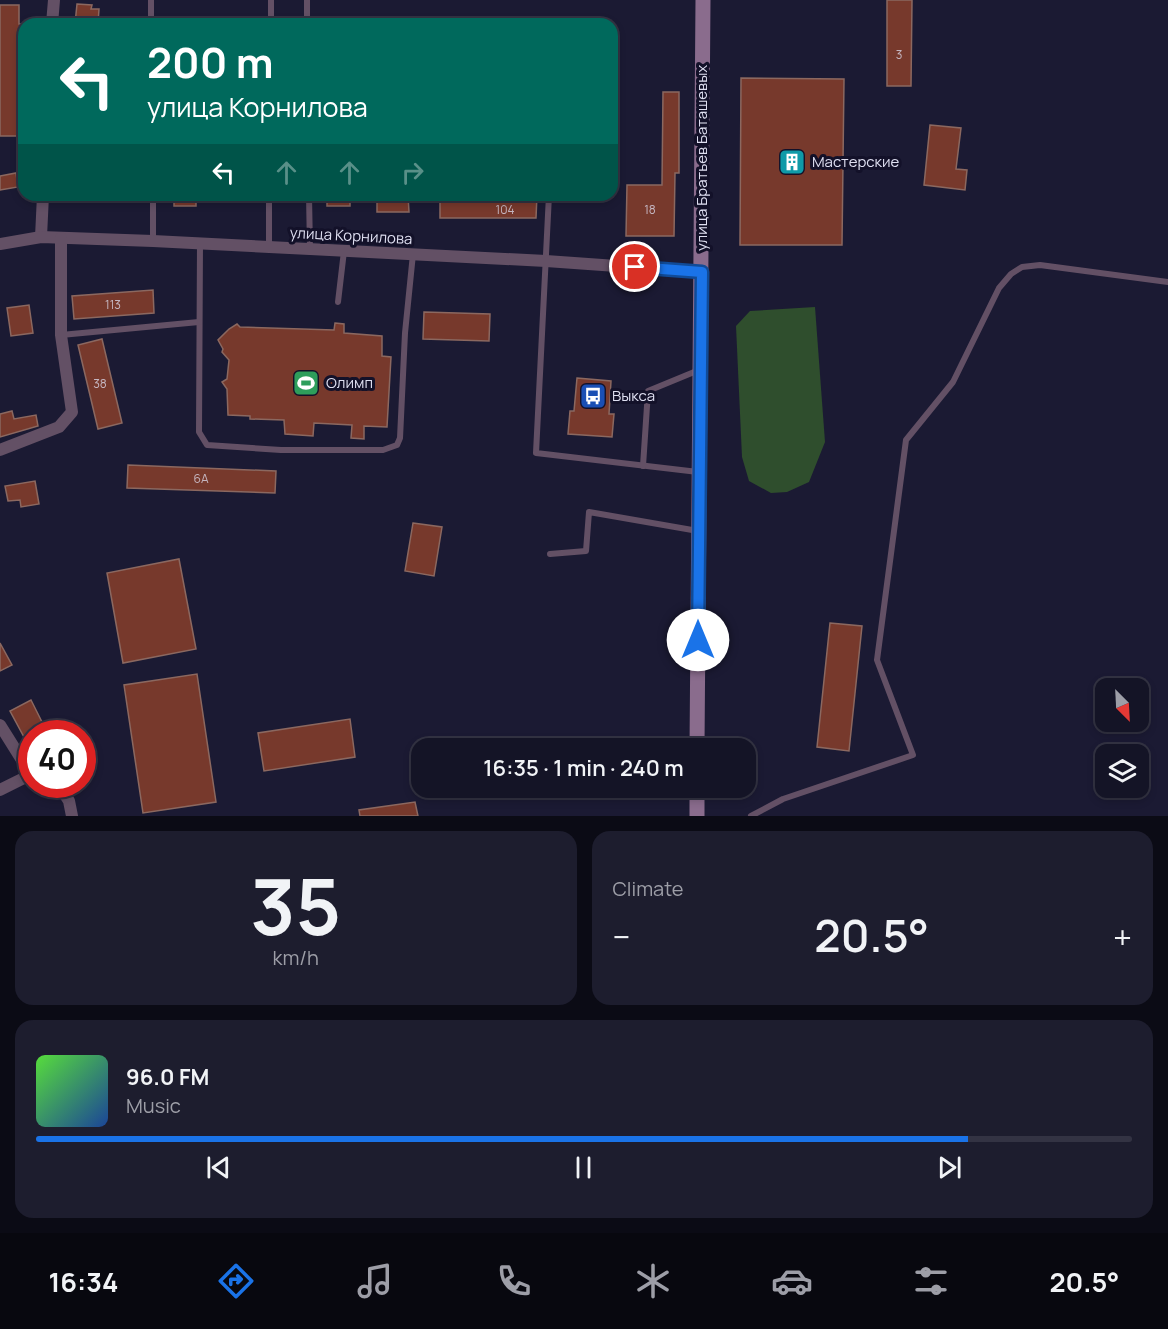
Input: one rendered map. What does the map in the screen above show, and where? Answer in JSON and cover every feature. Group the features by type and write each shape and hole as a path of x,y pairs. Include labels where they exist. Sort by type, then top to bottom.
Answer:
{"street":[{"path":"52,18 54,0"},
{"name":"улица Братьев Баташевых","path":"697,738 703,0"},
{"path":"41,237 43,201"},
{"name":"улица Корнилова","path":"0,244 41,237 153,241 546,261 702,272"},
{"path":"0,450 59,427 72,412 61,335 61,238"},
{"path":"0,725 18,755"},
{"path":"0,790 18,782"},
{"path":"67,798 72,816"},
{"path":"697,798 697,816"}],"lane":[{"path":"151,0 151,18"},
{"path":"271,0 271,18"},
{"path":"307,0 307,18"},
{"path":"153,201 153,241"},
{"path":"269,201 269,246"},
{"path":"309,201 310,249"},
{"path":"549,201 536,453 698,472"},
{"path":"200,244 199,432 207,445 282,450 383,450 397,445 400,438 405,333 413,254"},
{"path":"338,302 344,251"},
{"path":"751,816 783,799 913,754 877,660 906,440 953,382 999,288 1011,274 1022,267 1040,266 1168,282"},
{"path":"61,335 199,322"},
{"path":"643,466 648,391 700,370"},
{"path":"550,554 586,551 589,512 698,531"}],"green space":[{"path":"815,307 825,442 809,482 787,492 771,493 749,481 742,457 736,326 750,311"}],"building":[{"path":"887,0 912,0 911,86 887,86"},
{"path":"77,4 92,5 91,9 99,9 98,18 76,18"},
{"path":"0,5 19,5 18,136 0,136"},
{"name":"Мастерские","path":"741,78 844,79 842,245 740,245"},
{"path":"663,92 679,92 679,173 675,173 674,236 626,236 627,185 662,185"},
{"path":"930,125 961,128 956,169 967,170 965,190 924,185"},
{"path":"16,173 18,187 0,190 0,176"},
{"path":"174,201 196,201 196,206 174,206"},
{"path":"327,201 350,201 350,206 327,206"},
{"path":"377,201 408,201 409,212 377,212"},
{"path":"440,201 537,201 536,218 440,218"},
{"path":"153,290 154,313 74,319 72,296"},
{"path":"29,305 33,333 11,336 7,308"},
{"path":"424,312 490,314 489,341 423,339"},
{"name":"Олимп","path":"335,323 344,324 344,333 382,336 382,356 391,357 387,427 364,426 364,439 351,438 352,425 314,423 313,436 285,434 284,420 250,419 250,416 228,415 227,389 222,382 227,379 229,360 222,352 223,349 218,340 229,329 237,324 240,327 334,330"},
{"path":"102,339 122,423 98,429 78,345"},
{"name":"Выкса","path":"577,378 611,381 609,414 614,414 612,437 568,434 570,411 574,411"},
{"path":"12,411 14,419 36,415 38,426 0,437 0,414"},
{"path":"128,465 276,471 275,493 127,488"},
{"path":"35,481 39,504 21,507 20,500 8,501 5,486"},
{"path":"413,523 442,527 434,576 405,571"},
{"path":"179,559 196,649 123,663 107,573"},
{"path":"830,623 862,626 849,751 817,747"},
{"path":"0,643 12,665 0,671"},
{"path":"197,674 216,802 143,813 124,685"},
{"path":"31,700 41,720 18,720 18,726 10,711"},
{"path":"350,719 355,757 264,771 258,733"},
{"path":"415,802 418,816 360,816 359,810"}],"place":[{"name":"Мастерские","path":"792,162"},
{"name":"Олимп","path":"306,383"},
{"name":"Выкса","path":"593,396"}],"route":[{"path":"635,267 702,272 698,472 698,640"}]}
